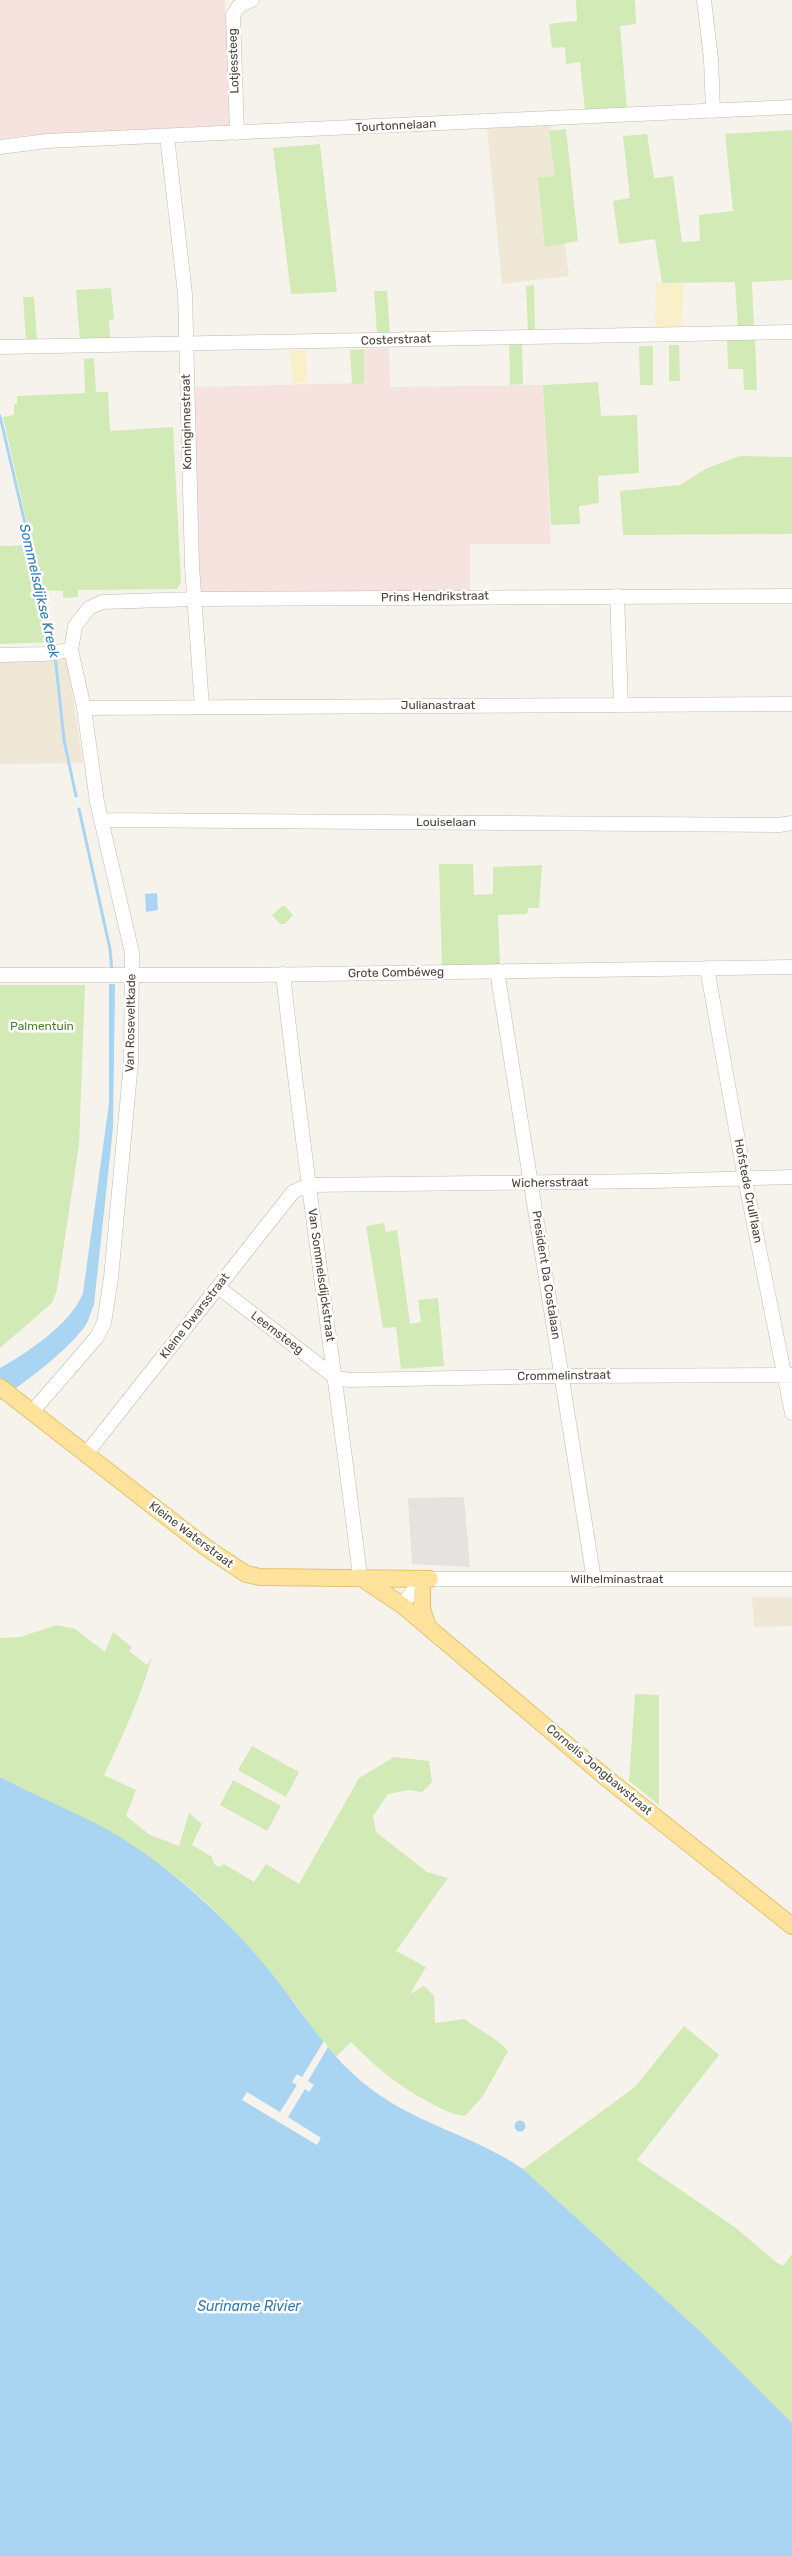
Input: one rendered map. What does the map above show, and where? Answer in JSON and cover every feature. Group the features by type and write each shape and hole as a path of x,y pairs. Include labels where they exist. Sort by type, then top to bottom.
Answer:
{"main road":[{"name":"Kleine Waterstraat","path":"0,1387 208,1549 246,1574 260,1577 360,1577 432,1583"},
{"path":"360,1577 405,1608"},
{"path":"428,1628 422,1609 432,1583"},
{"name":"Cornelis Jongbawstraat","path":"405,1608 660,1822 792,1926"}],"street":[{"name":"Lotjessteeg","path":"237,133 233,15 240,6 252,0"},
{"path":"704,0 711,59 713,111"},
{"name":"Tourtonnelaan","path":"0,147 47,141 792,107"},
{"name":"Koninginnestraat","path":"167,136 185,294 187,436 202,707"},
{"name":"Costerstraat","path":"0,347 792,332"},
{"path":"616,596 621,705"},
{"name":"Prins Hendrikstraat","path":"82,615 89,608 102,602 616,596 792,596"},
{"name":"Van Roseveltkade","path":"32,1412 97,1337 104,1323 111,1278 126,1136 131,1062 128,975 132,953 101,820 84,708 68,651 75,626 82,615"},
{"path":"0,655 44,654 68,651"},
{"name":"Julianastraat","path":"84,708 792,704"},
{"name":"Louiselaan","path":"101,820 779,825 792,823"},
{"name":"Grote Combéweg","path":"0,975 96,976 792,967"},
{"name":"Hofstede Crull'laan","path":"707,968 745,1178 789,1375 792,1413"},
{"name":"President Da Costalaan","path":"497,971 594,1580"},
{"name":"Van Sommelsdijckstraat","path":"283,974 308,1185 336,1378 360,1577"},
{"name":"Wichersstraat","path":"308,1185 530,1183 792,1177"},
{"name":"Kleine Dwarsstraat","path":"86,1454 293,1192 308,1185"},
{"name":"Leemsteeg","path":"218,1287 336,1378"},
{"name":"Crommelinstraat","path":"336,1378 349,1380 562,1376 789,1375"},
{"name":"Wilhelminastraat","path":"432,1583 792,1579"},
{"path":"405,1608 416,1587 432,1583"}],"shaded area":[{"path":"0,0 225,0 231,125 31,135 0,139"},
{"path":"550,124 569,276 502,284 487,128"},
{"path":"389,348 390,387 543,385 551,544 470,544 470,592 198,596 193,387 364,383 364,349"},
{"path":"67,660 83,763 0,764 0,662"},
{"path":"464,1497 470,1567 412,1564 408,1498"},
{"path":"752,1597 792,1597 792,1626 754,1627"}],"green space":[{"path":"576,0 635,0 636,24 620,26 627,109 585,111 580,62 566,64 565,47 552,48 549,24 577,21"},
{"path":"566,129 578,241 545,247 538,178 555,176 549,131"},
{"path":"792,130 792,280 752,282 754,328 738,328 735,282 662,283 655,239 619,244 613,201 630,198 623,136 647,134 654,178 673,176 682,242 700,241 699,215 733,211 725,134"},
{"path":"320,144 337,292 291,294 273,148"},
{"path":"534,285 535,332 528,333 526,286"},
{"path":"111,288 114,319 109,320 110,340 80,342 76,290"},
{"path":"374,291 387,291 390,334 377,334"},
{"path":"23,297 34,297 37,340 26,341"},
{"path":"755,338 757,390 744,390 743,369 728,369 727,339"},
{"path":"522,342 523,384 510,385 509,343"},
{"path":"669,345 679,345 680,381 669,381"},
{"path":"639,346 653,346 653,385 640,385"},
{"path":"364,349 364,383 352,384 350,350"},
{"path":"94,358 96,392 108,392 110,431 173,427 181,582 177,589 78,590 78,597 63,598 63,591 42,590 3,417 14,415 14,404 17,404 17,396 85,393 84,359"},
{"path":"598,382 601,416 637,415 639,473 598,476 599,503 579,506 580,524 551,525 543,385"},
{"path":"740,456 792,457 792,534 623,535 620,491 680,485 707,468"},
{"path":"30,545 38,591 53,642 0,644 0,546"},
{"path":"439,864 473,864 474,895 493,894 493,867 542,865 539,908 528,908 527,914 498,915 500,967 442,968"},
{"path":"285,906 293,915 285,924 280,924 272,915"},
{"name":"Palmentuin","path":"0,985 85,985 79,1145 57,1290 52,1303 0,1348"},
{"path":"384,1223 386,1232 397,1230 410,1324 421,1322 418,1300 438,1298 444,1366 401,1369 396,1327 383,1328 366,1226"},
{"path":"57,1625 75,1629 105,1652 113,1632 132,1647 129,1651 147,1665 152,1657 137,1702 104,1775 136,1790 126,1816 150,1835 179,1846 189,1813 202,1824 192,1845 212,1857 214,1864 219,1867 224,1864 254,1882 266,1864 299,1884 359,1778 394,1757 429,1761 432,1782 422,1792 408,1790 388,1794 373,1816 376,1832 427,1872 448,1878 396,1951 426,1967 410,1994 424,1986 434,1996 435,2023 464,2019 504,2046 508,2051 483,2096 465,2116 439,2108 394,2081 351,2042 335,2058 258,1957 226,1922 190,1888 165,1868 113,1835 0,1777 0,1638 20,1637"},
{"path":"635,1694 659,1695 659,1805 629,1781"},
{"path":"252,1746 299,1772 286,1797 238,1770"},
{"path":"233,1780 281,1806 267,1831 220,1805"},
{"path":"684,2026 719,2055 637,2160 736,2228 776,2262 783,2266 792,2254 792,2423 702,2333 523,2169 635,2087"}],"sand":[{"path":"656,283 684,284 681,329 655,329"},
{"path":"289,350 306,350 307,382 293,383"}],"water":[{"path":"157,893 158,910 146,912 145,894"},
{"path":"109,984 115,984 113,1128 94,1304 86,1324 74,1339 43,1367 0,1400 0,1368 48,1336 69,1315 83,1293 109,1103"},
{"name":"Suriname Rivier","path":"0,1777 115,1834 166,1869 225,1921 247,1944 327,2046 361,2081 379,2095 419,2118 483,2146 523,2169 702,2333 792,2423 792,2556 0,2556"},
{"path":"518,2121 522,2121 525,2126 524,2130 518,2131 515,2128 515,2124"}],"pier":[{"path":"324,2041 328,2047 308,2081 314,2085 309,2092 305,2089 288,2117 321,2138 317,2145 242,2100 247,2092 280,2112 297,2085 292,2082 297,2074 302,2077"}],"waterway":[{"name":"Sommelsdijkse Kreek","path":"0,416 30,545 38,591 54,649"},
{"name":"Sommelsdijkse Kreek","path":"55,655 64,740 76,796"},
{"path":"79,809 110,949 112,972"}]}
